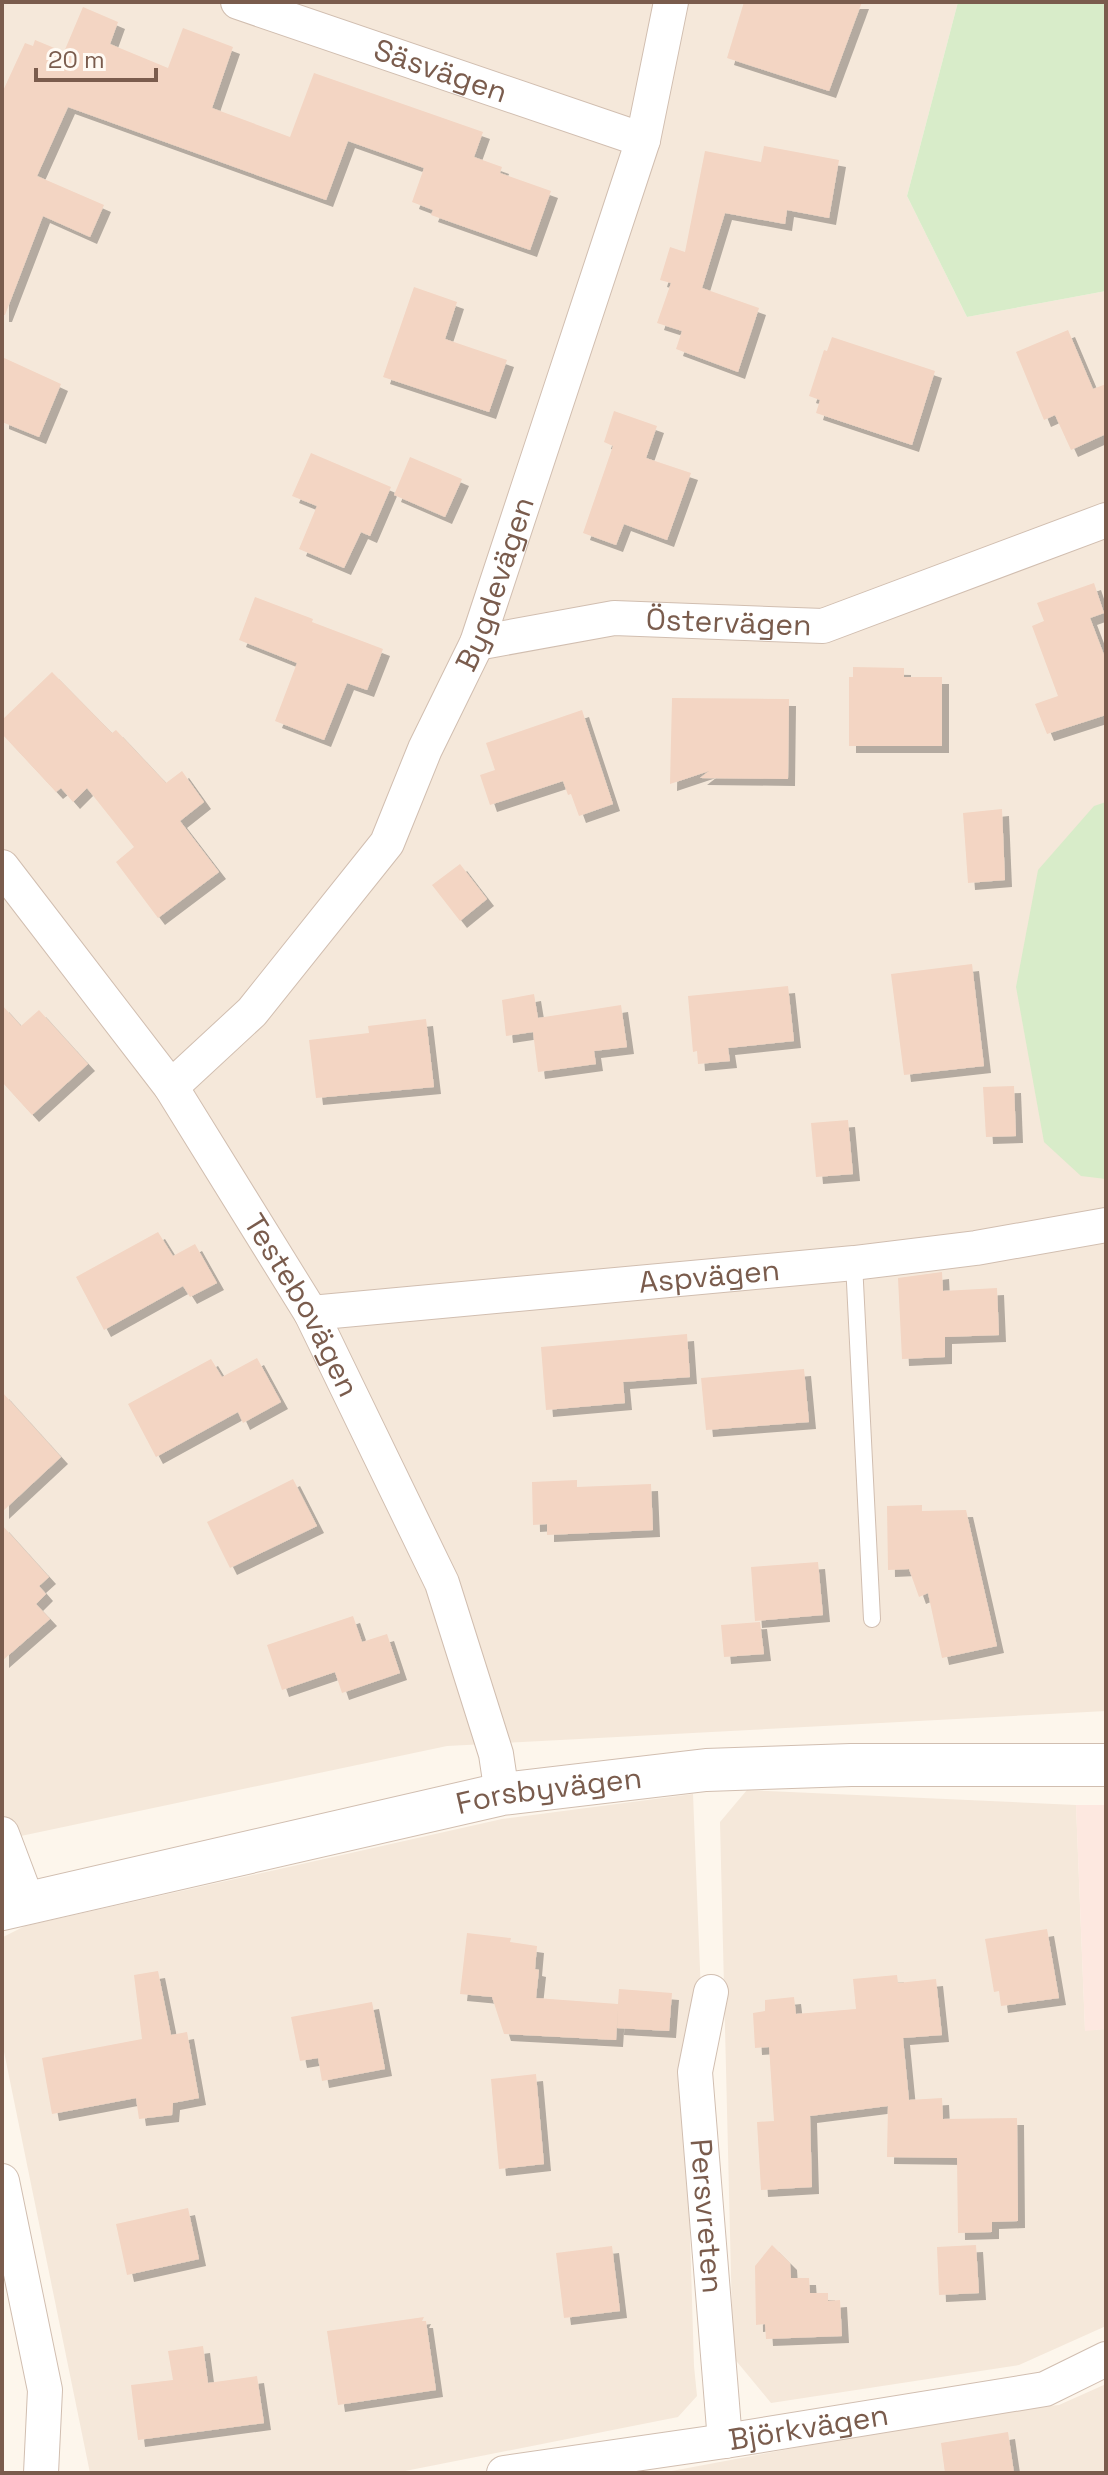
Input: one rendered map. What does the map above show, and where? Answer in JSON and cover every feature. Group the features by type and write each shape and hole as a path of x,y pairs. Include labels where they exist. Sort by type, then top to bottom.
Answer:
{"street":[{"name":"Säsvägen","path":"238,2 643,140"},
{"name":"Bygdevägen","path":"171,1087 252,1012 387,843 425,749 477,643 643,140 671,2"},
{"name":"Östervägen","path":"477,643 614,618 823,626 1106,520"},
{"name":"Testebovägen","path":"2,867 171,1087 311,1313 442,1583 496,1754 502,1794"},
{"name":"Aspvägen","path":"311,1313 854,1263 976,1248 1106,1225"},
{"name":"Forsbyvägen","path":"15,1906 502,1794 706,1770 851,1765 1106,1765"},
{"path":"2,1834 15,1906"},
{"name":"Persvreten","path":"711,1992 695,2072 725,2441"},
{"path":"2,2181 45,2390 41,2473"},
{"name":"Björkvägen","path":"504,2473 1045,2389 1106,2359"}],"lane":[{"path":"854,1263 872,1619"}],"shaded area":[{"path":"2,2 958,2 907,196 967,317 1106,291 1106,1711 447,1746 2,1840"},
{"path":"747,1790 1076,1805 1085,2030 1106,2029 1106,2326 1019,2365 771,2403 733,2357 720,1822"},
{"path":"693,1794 701,1994 685,2068 697,2396 678,2417 395,2473 90,2473 2,2042 3,1937 25,1926 502,1819"},
{"path":"1076,1805 1106,1805 1106,2029 1085,2031"},
{"path":"1106,2384 1106,2473 661,2473 981,2413 1059,2405"}],"green space":[{"path":"958,2 1106,2 1106,291 967,317 907,196"},
{"path":"1106,802 1106,1179 1081,1176 1044,1142 1016,987 1038,870 1094,806"}],"building":[{"path":"744,2 862,2 829,91 727,58"},
{"path":"83,7 118,22 110,44 168,68 183,28 233,47 212,108 290,137 314,73 483,132 474,157 502,167 500,173 551,191 530,250 431,215 433,210 412,202 424,168 348,141 326,200 68,107 37,176 104,205 90,237 43,216 5,315 2,315 2,93 25,43 33,46 35,40 64,52"},
{"path":"764,146 839,160 829,218 787,210 785,224 725,213 702,288 759,308 738,372 676,349 682,331 657,323 671,283 660,280 670,247 685,252 705,151 761,162"},
{"path":"414,287 457,302 445,339 507,360 489,412 383,377"},
{"path":"1068,330 1093,389 1106,384 1106,434 1071,450 1055,415 1044,420 1016,352"},
{"path":"832,337 935,371 912,445 816,413 820,400 809,396 824,350 827,351"},
{"path":"2,357 61,384 39,437 2,422"},
{"path":"614,411 657,426 646,458 691,473 667,540 624,524 616,545 583,533 613,446 604,442"},
{"path":"311,453 391,487 370,536 361,532 344,568 299,549 317,506 292,496"},
{"path":"410,457 462,479 445,517 394,495"},
{"path":"1094,583 1104,613 1090,618 1106,660 1106,715 1047,734 1035,704 1058,696 1032,626 1044,621 1037,603"},
{"path":"255,597 383,649 367,690 347,683 324,740 275,721 297,663 239,640"},
{"path":"853,667 904,668 904,677 942,677 942,746 849,746 849,677 853,677"},
{"path":"52,672 112,733 116,730 166,783 182,771 204,802 180,821 219,872 158,918 116,862 134,847 87,788 73,802 61,788 56,792 2,734 2,720"},
{"path":"672,698 789,699 788,779 700,778 709,771 670,784"},
{"path":"582,710 613,804 579,816 563,781 490,805 480,775 495,770 486,743"},
{"path":"1002,809 1005,880 968,883 963,813"},
{"path":"460,864 487,899 460,921 432,885"},
{"path":"972,964 984,1066 904,1075 891,974"},
{"path":"788,986 794,1041 728,1048 730,1061 698,1064 697,1051 693,1052 688,996"},
{"path":"534,994 538,1018 621,1005 627,1047 594,1051 596,1064 538,1072 533,1032 506,1036 502,1000"},
{"path":"2,1005 21,1026 39,1010 88,1064 32,1115 2,1082"},
{"path":"426,1019 434,1087 316,1098 309,1040 369,1033 368,1026"},
{"path":"1014,1086 1016,1136 986,1137 983,1087"},
{"path":"848,1120 853,1174 816,1177 811,1123"},
{"path":"158,1232 173,1256 195,1244 217,1283 190,1297 183,1286 104,1330 76,1277"},
{"path":"942,1272 943,1291 997,1288 999,1335 945,1337 945,1357 902,1359 898,1278"},
{"path":"687,1334 690,1377 623,1382 625,1403 546,1410 541,1347"},
{"path":"257,1358 281,1402 243,1423 238,1412 156,1457 128,1404 211,1359 222,1377"},
{"path":"804,1369 809,1422 706,1430 701,1378"},
{"path":"2,1392 61,1457 2,1512"},
{"path":"293,1479 317,1526 230,1568 207,1522"},
{"path":"577,1480 577,1487 651,1484 653,1530 547,1535 547,1524 533,1525 532,1482"},
{"path":"922,1505 922,1511 966,1510 997,1646 942,1658 928,1593 919,1597 909,1569 888,1570 887,1506"},
{"path":"2,1525 49,1577 39,1586 46,1594 36,1604 50,1619 2,1661"},
{"path":"818,1562 823,1615 755,1621 751,1567"},
{"path":"353,1616 362,1642 387,1634 400,1673 342,1693 335,1672 282,1690 267,1645"},
{"path":"760,1622 764,1654 724,1657 721,1625"},
{"path":"1047,1929 1059,1998 1001,2006 999,1991 994,1992 985,1939"},
{"path":"467,1933 511,1938 510,1942 537,1946 535,1969 539,1970 536,1998 618,2004 619,1989 672,1993 669,2031 617,2028 618,2009 616,2040 504,2034 492,1997 460,1994"},
{"path":"158,1971 171,2035 187,2032 199,2098 173,2103 172,2115 139,2119 136,2098 52,2114 42,2058 142,2039 134,1975"},
{"path":"897,1975 898,1983 936,1979 942,2035 903,2038 909,2100 942,2098 943,2119 1017,2118 1018,2221 992,2222 992,2232 958,2233 957,2158 887,2157 888,2106 810,2116 812,2187 761,2190 757,2122 774,2121 769,2047 755,2048 753,2013 765,2011 765,2000 794,1997 796,2014 856,2009 853,1979"},
{"path":"372,2002 385,2069 322,2081 318,2058 300,2061 291,2017"},
{"path":"536,2074 544,2164 499,2169 491,2079"},
{"path":"188,2208 199,2259 127,2275 116,2224"},
{"path":"772,2245 790,2263 791,2278 809,2278 810,2293 828,2293 828,2301 840,2300 842,2336 766,2339 765,2324 756,2325 755,2266"},
{"path":"976,2245 979,2293 939,2295 937,2247"},
{"path":"612,2246 620,2311 564,2318 556,2253"},
{"path":"424,2317 422,2321 426,2321 436,2390 338,2405 327,2331"},
{"path":"203,2346 208,2383 257,2376 264,2423 138,2440 131,2385 173,2380 168,2351"},
{"path":"1008,2432 1014,2473 945,2473 941,2443"}]}
